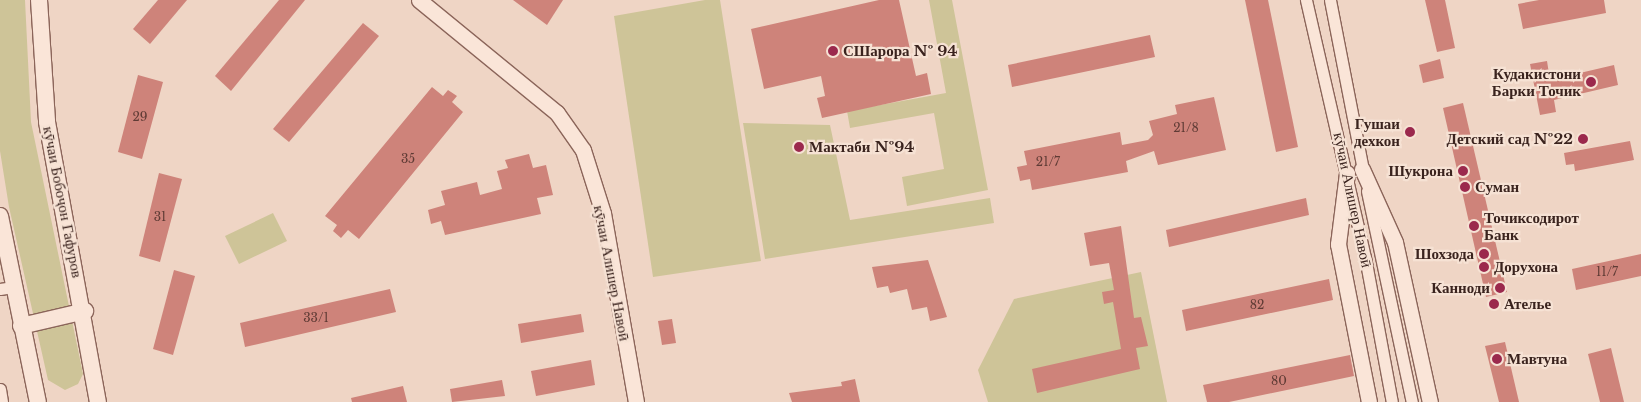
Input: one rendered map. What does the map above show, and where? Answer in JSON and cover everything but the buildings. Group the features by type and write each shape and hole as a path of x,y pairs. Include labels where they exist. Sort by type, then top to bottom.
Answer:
{"main road":[{"name":"кӯчаи Бобоҷон Гафуров","path":"38,0 48,122 85,311 98,402"},
{"path":"0,216 6,288 21,326 38,402"},
{"path":"21,326 85,311"}],"street":[{"name":"кӯчаи Алишер Навоӣ","path":"419,0 557,113 583,150 603,213 636,402"},
{"name":"кӯчаи Алишер Навоӣ","path":"1306,0 1347,173 1392,402"},
{"name":"кӯчаи Алишер Навоӣ","path":"1330,0 1362,169 1412,402"},
{"path":"1362,169 1395,242 1430,402"},
{"path":"1347,173 1338,244 1369,402"},
{"path":"0,389 2,402"}],"shaded area":[{"path":"0,0 25,0 31,122 83,374 78,384 65,390 48,380 9,207 0,151"},
{"path":"705,0 720,0 761,261 653,277 614,16"},
{"path":"929,0 952,0 988,190 907,206 902,177 944,169 934,113 850,128 847,111 946,93"},
{"path":"743,123 830,125 850,220 990,198 994,223 765,259"},
{"path":"273,213 287,241 239,264 225,236"},
{"path":"1141,272 1167,402 988,402 978,370 1014,299"}],"place":[{"name":"СШарора № 94","path":"833,51"},
{"name":"Кудакистони Барки Точик","path":"1591,82"},
{"name":"Гушаи дехкон","path":"1410,132"},
{"name":"Детский сад №22","path":"1583,139"},
{"name":"Мактаби №94","path":"799,147"},
{"name":"Шукрона","path":"1463,171"},
{"name":"Суман","path":"1465,187"},
{"name":"Точиксодирот Банк","path":"1474,226"},
{"name":"Шохзода","path":"1484,254"},
{"name":"Дорухона","path":"1484,267"},
{"name":"Канноди","path":"1500,288"},
{"name":"Ателье","path":"1494,304"},
{"name":"Мавтуна","path":"1497,359"}]}
